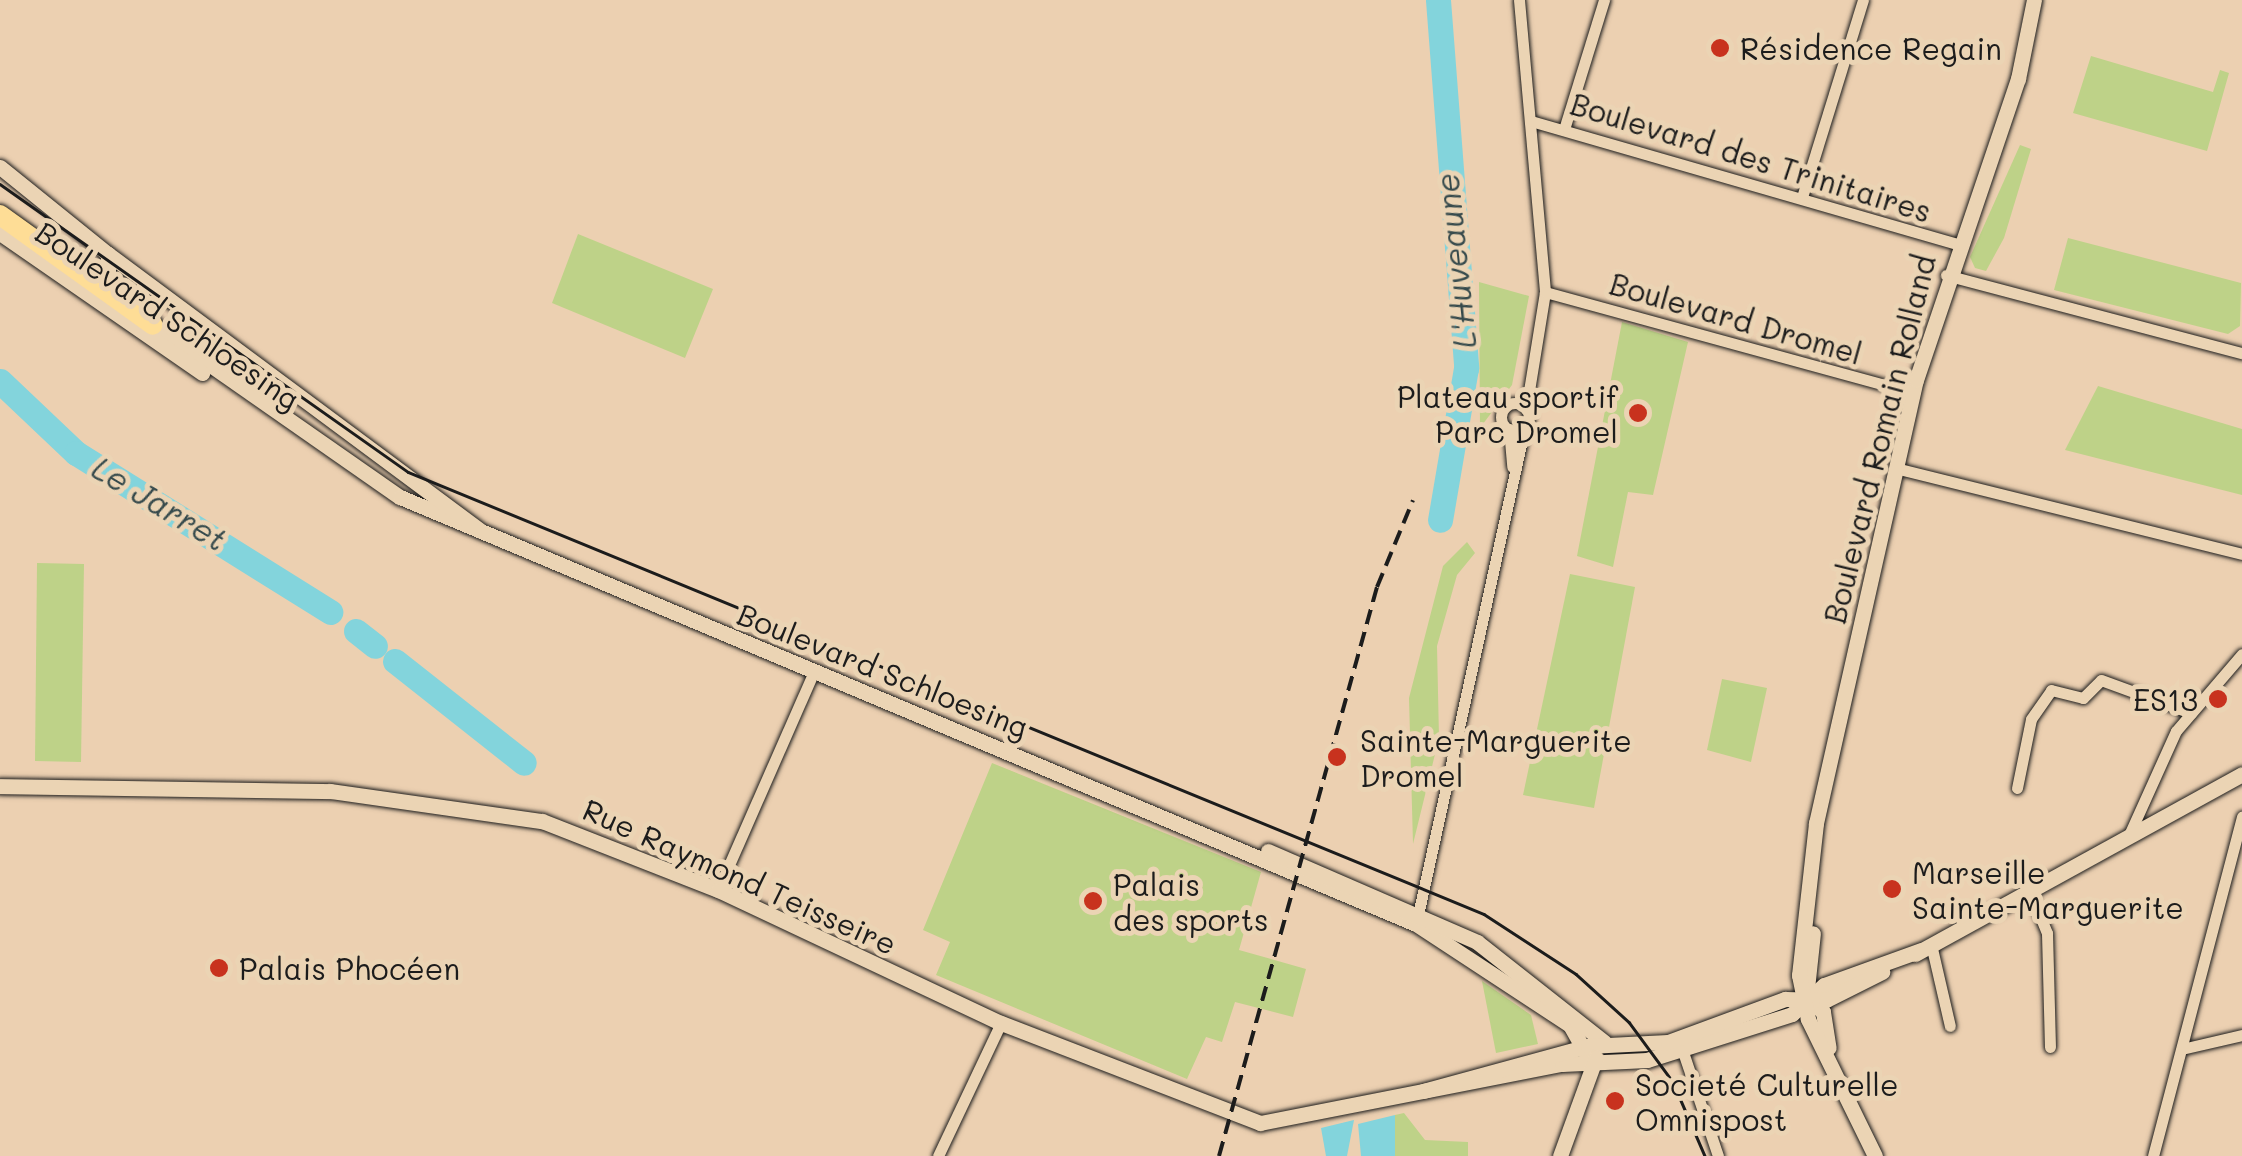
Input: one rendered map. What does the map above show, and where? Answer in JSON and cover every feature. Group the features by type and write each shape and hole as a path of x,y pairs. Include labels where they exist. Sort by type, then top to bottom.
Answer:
{"highway":[{"path":"0,214 153,325"}],"main road":[{"name":"Boulevard Romain Rolland","path":"1875,1156 1830,1048 1808,1019 1799,974 1819,802 1913,394 1945,275 2018,79 2034,0"},
{"name":"Boulevard Schloesing","path":"0,167 108,254 495,544"},
{"name":"Boulevard Schloesing","path":"0,233 280,430 307,438"},
{"name":"Boulevard Schloesing","path":"108,254 108,278 144,305 153,325 307,438 495,544 1418,918 1532,979 1596,1044"},
{"path":"1410,1097 1596,1044 1638,1048 1806,998 1926,947 2242,774"},
{"name":"Rue Raymond Teisseire","path":"0,786 450,802 542,821 718,890 1001,1023 1248,1120 1312,1118 1410,1097"},
{"path":"1410,1097 1682,1049 1792,1014 1806,998"},
{"path":"1560,1156 1596,1044"}],"street":[{"path":"1418,918 1512,467 1525,426 1527,378 1545,292 1519,0"},
{"path":"1565,126 1604,0"},
{"path":"1802,197 1863,0"},
{"name":"Boulevard des Trinitaires","path":"1531,120 1565,126 1956,244"},
{"path":"1945,275 2242,352"},
{"name":"Boulevard Dromel","path":"1545,292 1913,394"},
{"path":"1512,467 1509,430 1501,418 1527,378"},
{"path":"1510,404 1526,409"},
{"path":"1509,430 1525,426"},
{"path":"1895,468 2242,554"},
{"path":"2128,836 2191,712 2242,654"},
{"path":"718,890 813,674"},
{"path":"2017,788 2031,720 2050,690 2083,698 2102,680 2191,712"},
{"path":"2146,798 2163,817"},
{"path":"2153,1156 2186,1048 2242,816"},
{"path":"2029,890 2047,934 2050,1048"},
{"path":"1926,947 1950,1026"},
{"path":"938,1156 1001,1023"},
{"path":"2186,1048 2242,1036"},
{"path":"1682,1049 1718,1156"}],"green space":[{"path":"2091,56 2213,92 2220,70 2229,73 2207,151 2073,113"},
{"path":"2020,145 2031,149 2004,238 1986,271 1975,268 1970,257"},
{"path":"578,234 713,289 685,358 552,303"},
{"path":"2068,238 2241,283 2240,326 2228,334 2054,290"},
{"path":"1479,282 1529,296 1512,385 1480,428"},
{"name":"Plateau sportif Parc Dromel","path":"1622,322 1688,342 1653,495 1628,492 1613,567 1577,556"},
{"path":"2098,386 2242,429 2242,495 2065,450"},
{"path":"1467,542 1475,553 1457,575 1437,646 1439,738 1413,844 1409,698 1443,566"},
{"path":"37,563 84,564 81,762 35,761"},
{"path":"1570,574 1635,587 1594,808 1523,795"},
{"path":"1722,679 1767,688 1751,762 1707,750"},
{"name":"Palais des sports","path":"992,763 1261,872 1239,950 1306,969 1293,1017 1235,1002 1222,1042 1206,1037 1187,1079 936,975 950,942 923,930"},
{"path":"1482,981 1531,1015 1538,1044 1496,1053"},
{"path":"1404,1113 1425,1140 1468,1142 1468,1156 1395,1156 1395,1115"}],"water":[{"path":"1395,1115 1395,1156 1361,1156 1358,1124"},
{"path":"1354,1120 1347,1156 1326,1156 1321,1128"}],"waterway":[{"name":"L'Huveaune","path":"1438,0 1466,368 1440,520"},
{"name":"Le Jarret","path":"0,381 76,453 330,612"},
{"name":"Le Jarret","path":"356,631 375,646"},
{"name":"Le Jarret","path":"395,661 524,763"}],"tram line":[{"path":"0,184 408,472 1484,914 1576,974 1629,1022 1673,1082 1705,1156"}],"railway":[{"path":"1219,1156 1377,587 1413,500"}],"place":[{"name":"Résidence Regain","path":"1720,48"},
{"name":"Plateau sportif Parc Dromel","path":"1638,413"},
{"name":"ES13","path":"2218,699"},
{"name":"Sainte-Marguerite Dromel","path":"1337,757"},
{"name":"Marseille Sainte-Marguerite","path":"1892,889"},
{"name":"Palais des sports","path":"1093,901"},
{"name":"Palais Phocéen","path":"219,968"},
{"name":"Societé Culturelle Omnispost","path":"1615,1101"}]}
